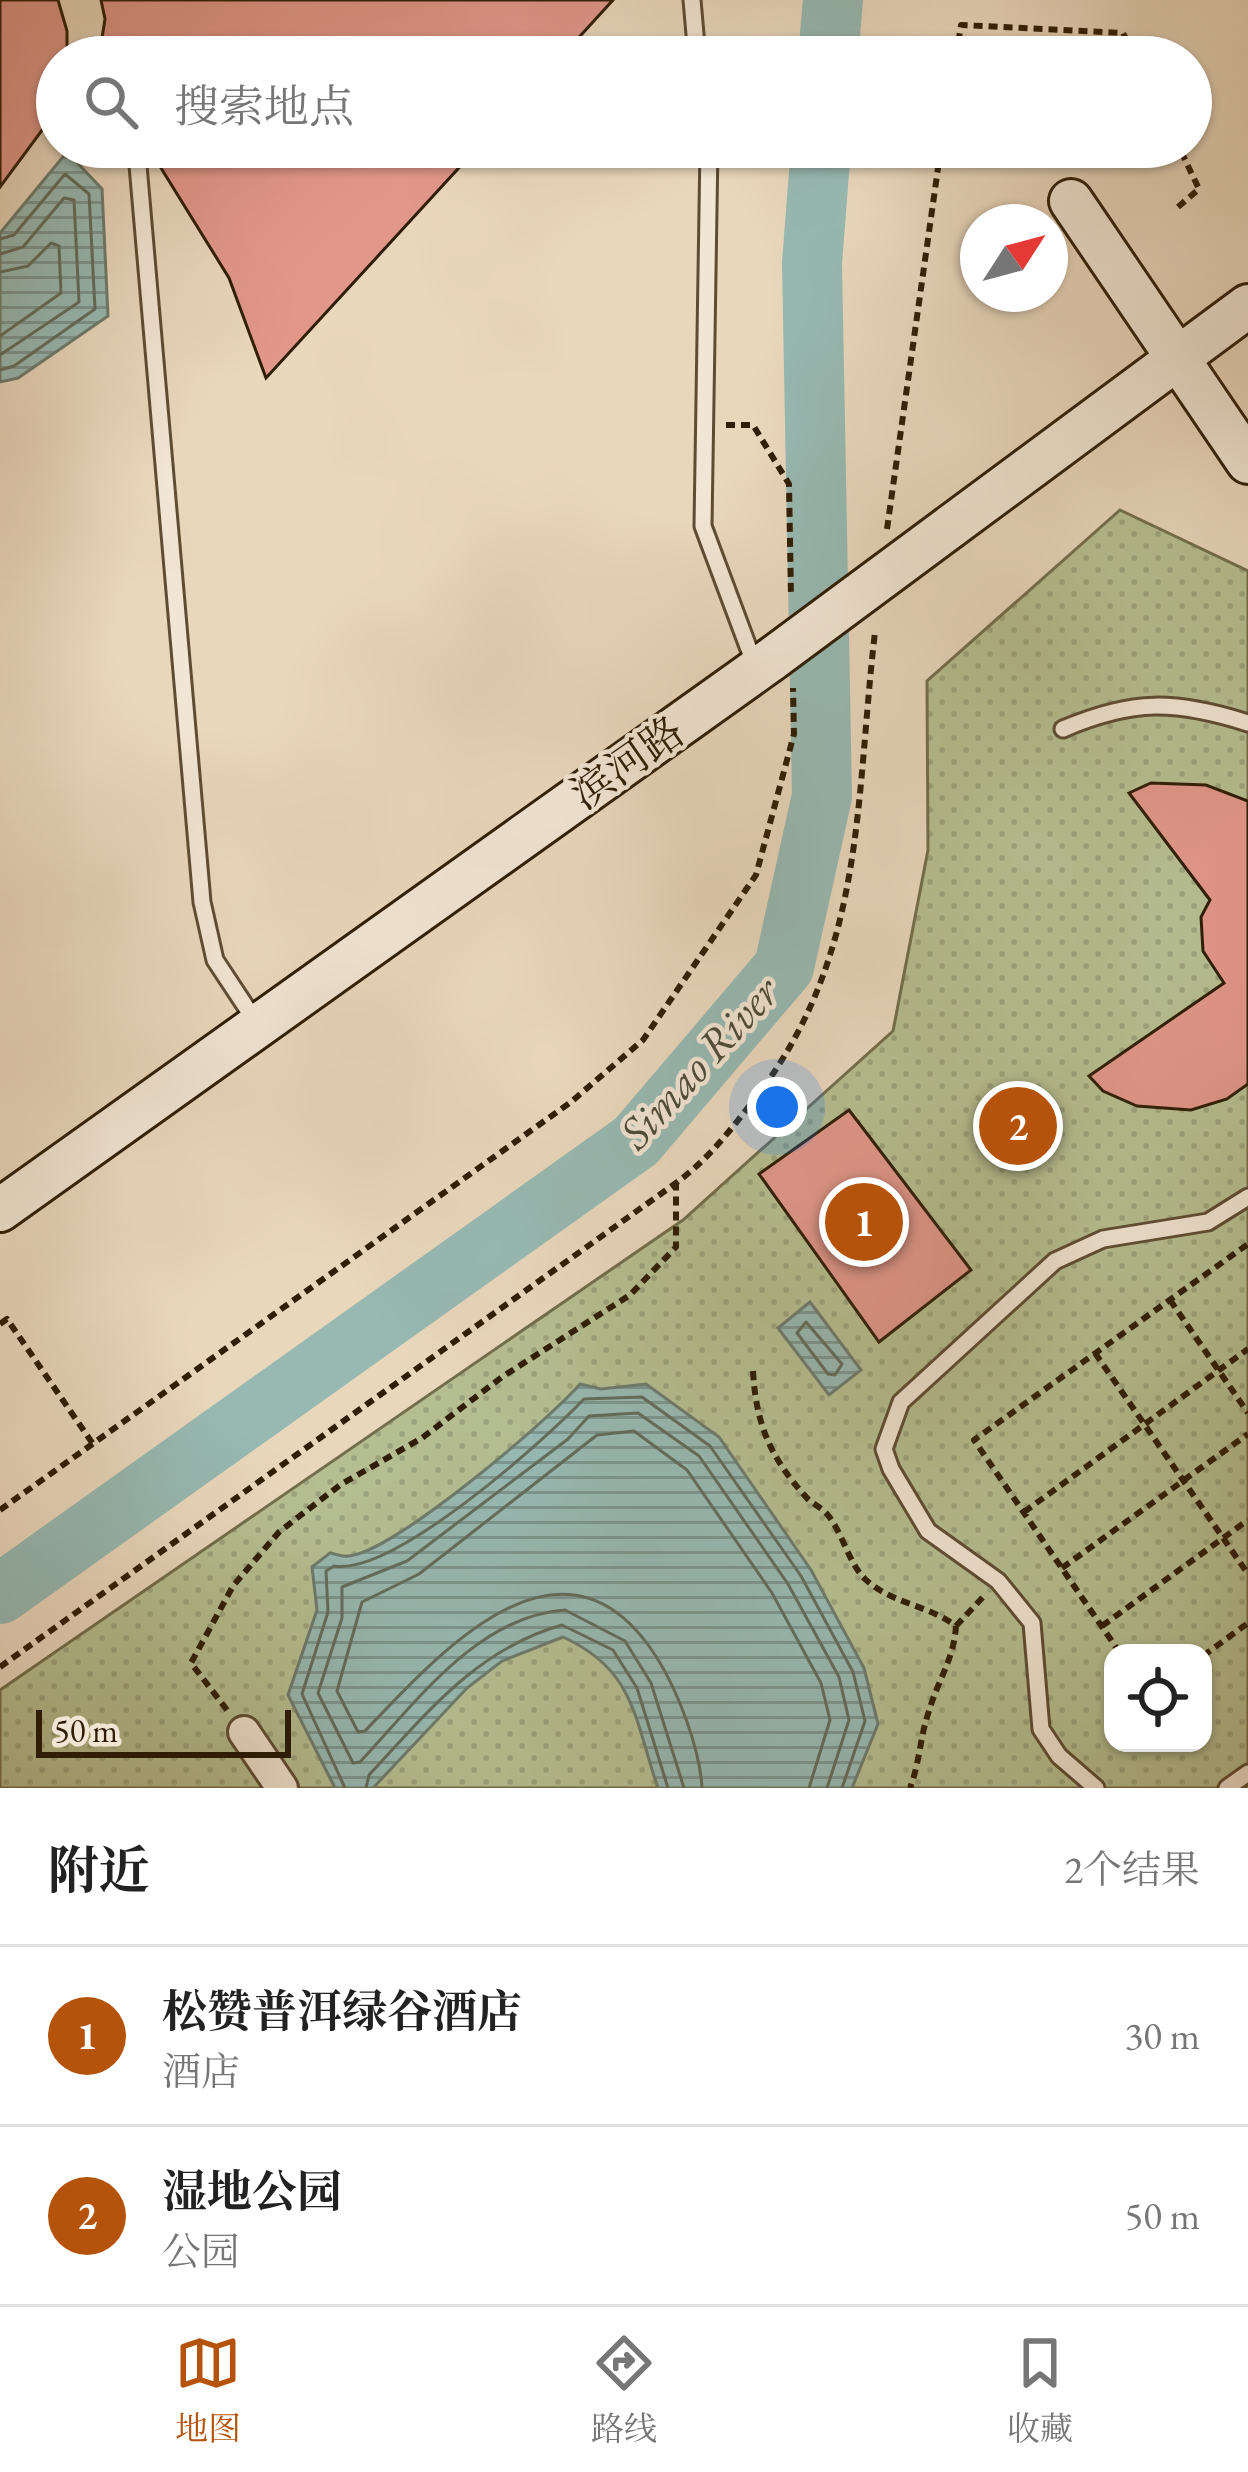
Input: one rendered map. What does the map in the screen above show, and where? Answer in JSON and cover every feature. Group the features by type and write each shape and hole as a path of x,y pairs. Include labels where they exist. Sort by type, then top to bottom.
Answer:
{"street":[{"path":"1071,201 1248,462"},
{"name":"滨河路","path":"0,1210 774,665 950,527 1248,306"},
{"path":"244,1732 282,1788"}],"lane":[{"path":"692,0 695,36"},
{"path":"138,168 202,902 215,960 258,1025"},
{"path":"709,168 703,526 774,665"},
{"path":"1063,729 1131,704 1192,709 1248,723"},
{"path":"1096,1788 1059,1756 1041,1730 1032,1623 998,1581 928,1531 910,1506 884,1449 901,1402 1055,1261 1103,1239 1208,1222 1248,1197"},
{"path":"1227,1788 1248,1772"}],"path":[{"path":"959,36 961,25 1124,36"},
{"path":"884,551 938,168"},
{"path":"1178,207 1199,189 1189,168"},
{"path":"705,422 753,425 789,484 791,598"},
{"path":"0,1667 676,1183 722,1142 789,1054 834,956 856,849 876,622"},
{"path":"0,1510 571,1102 643,1040 756,875 794,734 774,665"},
{"path":"244,1732 191,1664 233,1586 279,1532 340,1486 422,1438 502,1377 630,1295 676,1247 676,1183"},
{"path":"1114,1644 974,1440 1248,1244"},
{"path":"1169,1300 1248,1413"},
{"path":"0,1324 8,1319 93,1444"},
{"path":"1024,1512 1248,1349"},
{"path":"1095,1353 1248,1574"},
{"path":"753,1371 755,1416 774,1460 811,1503 826,1511 863,1577 888,1595 932,1609 956,1626"},
{"path":"1062,1568 1248,1434"},
{"path":"1102,1626 1248,1520"},
{"path":"910,1788 922,1757 928,1712 954,1655 956,1626 998,1581"},
{"path":"1212,1649 1248,1623"}],"green space":[{"path":"1120,510 1248,571 1248,1788 0,1788 0,1690 683,1220 893,1031 928,850 927,681"}],"water":[{"path":"54,168 82,168 102,189 108,316 18,378 0,382 0,233"},
{"path":"810,1302 861,1370 829,1395 778,1328"},
{"path":"580,1384 601,1389 646,1384 719,1437 811,1570 864,1668 878,1724 852,1788 658,1788 629,1699 618,1681 587,1650 563,1637 502,1661 467,1688 373,1788 335,1788 288,1695 317,1610 312,1567 330,1553 348,1556 369,1550 433,1510 505,1454"}],"building":[{"path":"0,0 58,0 67,36 36,36 36,138 0,187"},
{"path":"101,0 613,0 580,36 102,36"},
{"path":"161,168 459,168 266,378 229,278"},
{"path":"1151,783 1206,785 1248,801 1248,1084 1227,1099 1191,1110 1137,1106 1103,1091 1089,1076 1224,983 1203,951 1201,917 1210,900 1129,793"},
{"path":"849,1110 971,1270 879,1342 759,1174"}],"waterway":[{"name":"Simao River","path":"830,36 833,0"},
{"name":"Simao River","path":"0,1594 636,1141 784,967 822,796 812,263 819,168"}],"place":[{"name":"湿地公园","path":"1018,1126"},
{"name":"松赞普洱绿谷酒店","path":"864,1222"}]}
